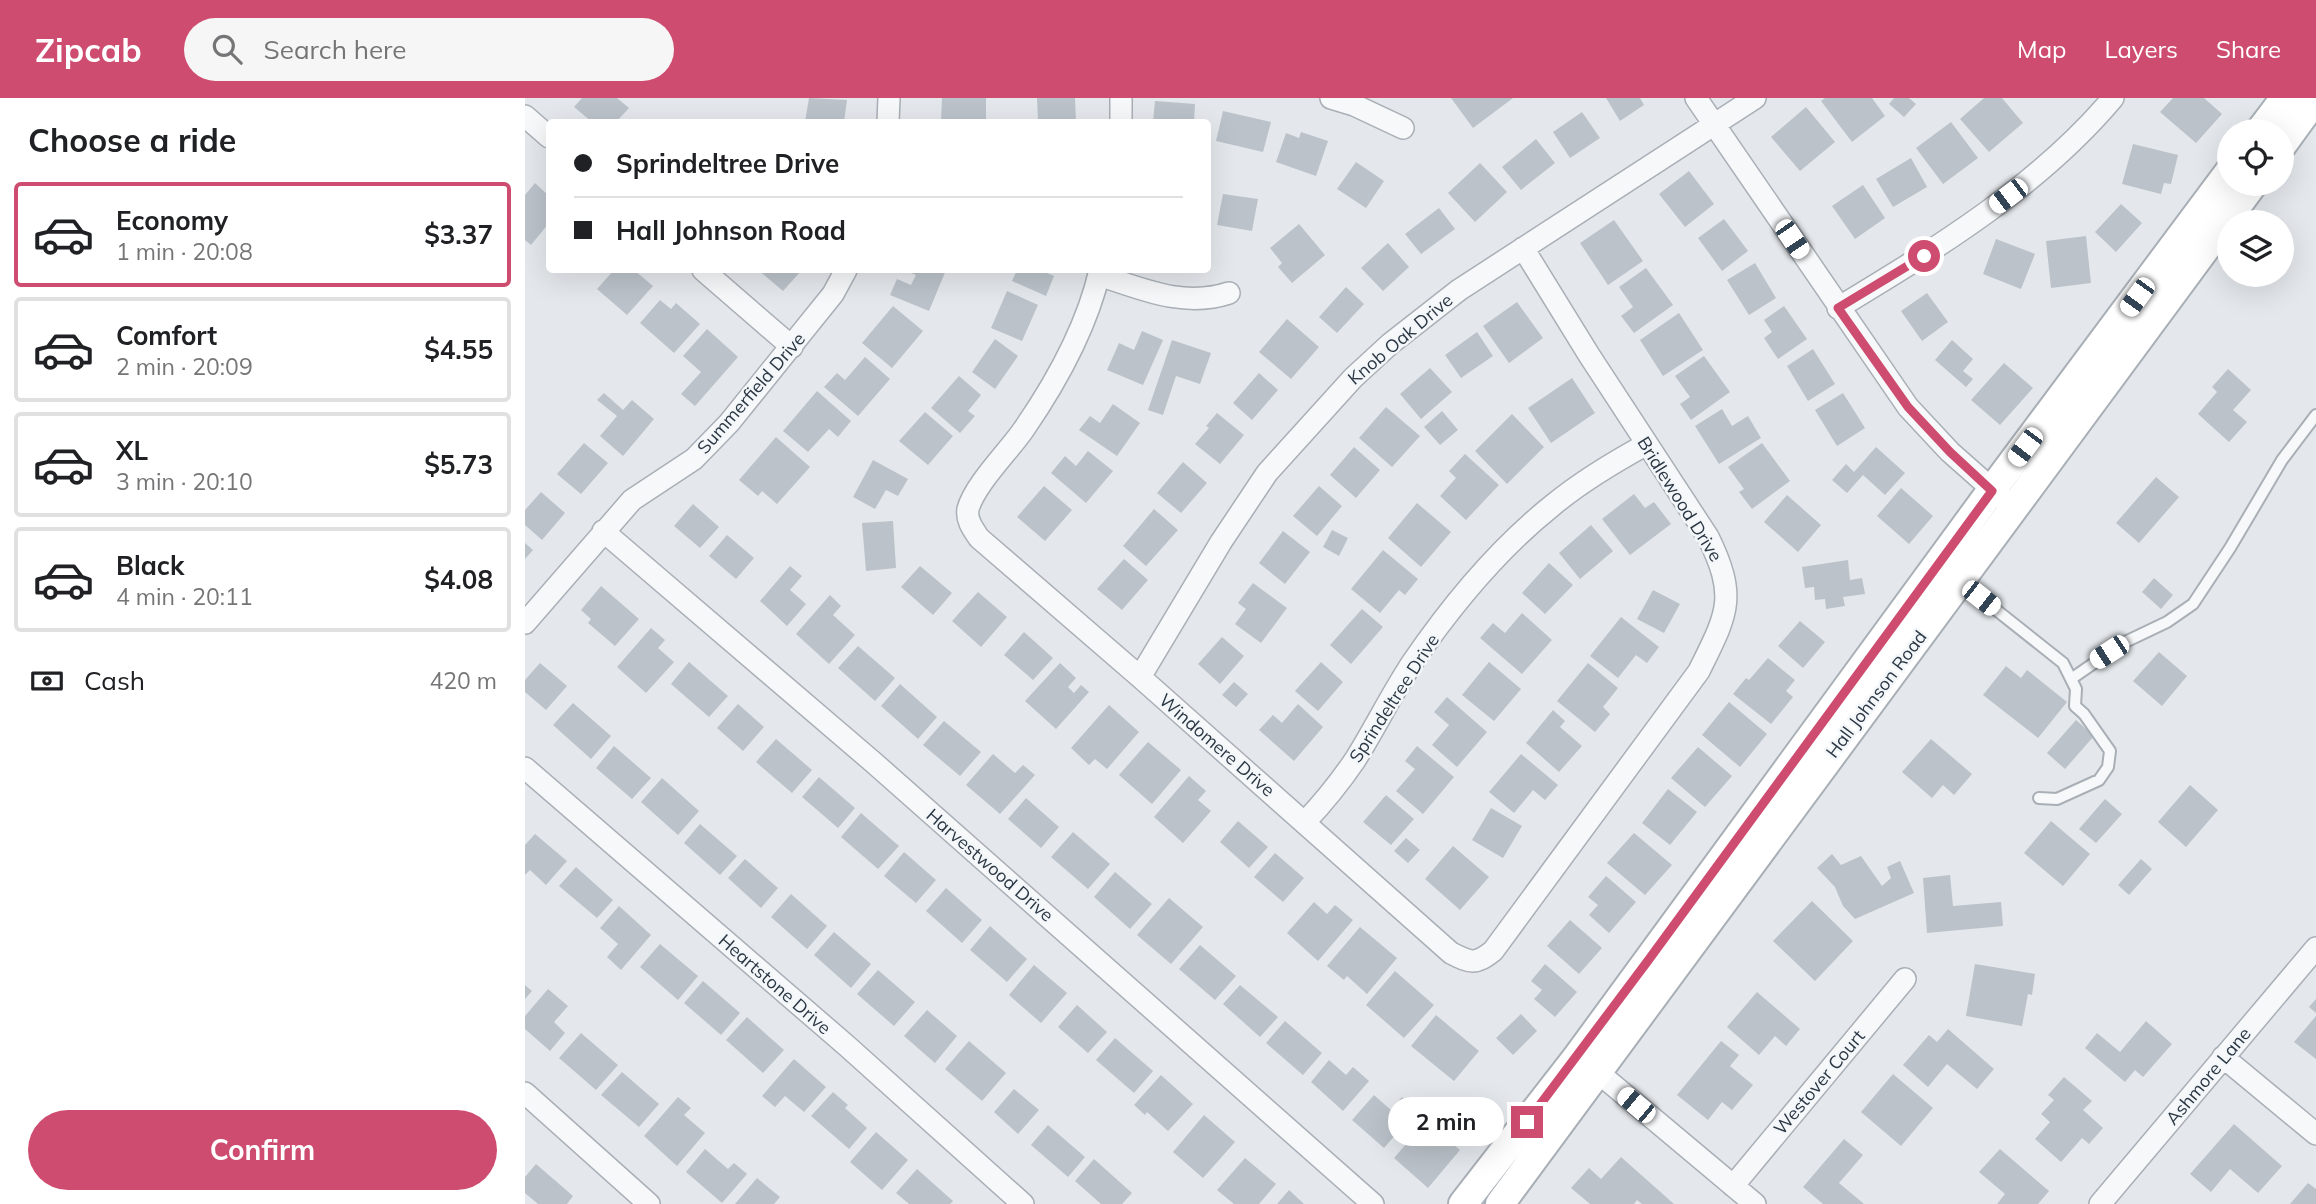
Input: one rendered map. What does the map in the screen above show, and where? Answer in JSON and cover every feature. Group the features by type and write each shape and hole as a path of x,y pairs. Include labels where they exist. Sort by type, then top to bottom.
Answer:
{"main road":[{"path":"2269,119 2285,98"},
{"path":"2294,129 2316,99"},
{"name":"Hall Johnson Road","path":"1500,1204 1588,1064 2003,499 2217,189"},
{"name":"Hall Johnson Road","path":"1464,1204 1588,1064 1961,582 2003,499 2243,196"}],"street":[{"path":"888,119 889,98"},
{"path":"1121,98 1121,119"},
{"path":"1331,98 1354,105 1403,128"},
{"path":"1696,98 1908,407 1950,452 2003,499"},
{"name":"Knob Oak Drive","path":"1140,677 1229,530 1267,473 1353,378 1390,344 1459,290 1755,98"},
{"path":"1838,308 1946,243 2028,180 2113,98"},
{"path":"525,116 546,134"},
{"name":"Bridlewood Drive","path":"1485,957 1493,951 1699,671 1721,625 1725,610 1726,584 1722,566 1708,537 1523,248"},
{"path":"706,273 792,347"},
{"name":"Summerfield Drive","path":"525,623 632,500 694,459 729,423 792,347 833,293 844,273"},
{"name":"Windomere Drive","path":"1100,273 1081,328 1052,387 977,490 969,506 970,524 979,538 1451,953 1469,962 1485,957"},
{"path":"1103,273 1161,295 1182,299 1215,298 1229,293"},
{"name":"Sprindeltree Drive","path":"1305,822 1355,760 1413,662 1463,596 1521,532 1553,504 1599,471 1647,443"},
{"name":"Harvestwood Drive","path":"603,531 873,762 1373,1204"},
{"name":"Heartstone Drive","path":"525,768 847,1046 1023,1204"},
{"name":"Ashmore Lane","path":"2100,1204 2316,948"},
{"name":"Westover Court","path":"1733,1186 1905,979"},
{"path":"2223,1058 2316,1134"},
{"path":"1588,1064 1755,1204"},
{"path":"525,1093 649,1204"}],"lane":[{"path":"2071,678 2123,643 2167,622 2193,604 2219,567 2282,460 2316,415"},
{"path":"1961,582 2063,663 2076,689 2074,706 2084,714 2111,751 2108,767 2099,780 2057,799 2039,798"}],"building":[{"path":"582,98 617,98 629,108 619,119 588,119 574,107"},
{"path":"809,98 847,100 844,119 806,119"},
{"path":"942,98 986,98 986,119 941,119"},
{"path":"1037,98 1075,98 1076,119 1038,119"},
{"path":"1451,98 1513,98 1473,128"},
{"path":"1606,98 1640,98 1644,105 1620,121"},
{"path":"1825,98 1872,98 1885,116 1852,142 1821,101"},
{"path":"1894,98 1909,98 1916,104 1904,117 1889,104"},
{"path":"1984,98 2002,98 2023,123 1989,152 1960,119"},
{"path":"2173,98 2204,98 2222,114 2196,143 2160,112"},
{"path":"1155,101 1195,104 1194,119 1153,119"},
{"path":"1806,107 1835,142 1800,171 1771,137"},
{"path":"1223,111 1271,122 1263,152 1216,141"},
{"path":"1582,112 1600,138 1570,158 1553,132"},
{"path":"1951,122 1978,158 1943,184 1916,148"},
{"path":"1301,132 1328,141 1316,176 1276,162 1286,133 1299,138"},
{"path":"1536,139 1555,163 1521,190 1502,167"},
{"path":"2133,144 2178,155 2171,184 2164,183 2161,194 2122,184"},
{"path":"1911,158 1927,187 1893,207 1876,179"},
{"path":"1356,162 1384,181 1366,208 1337,189"},
{"path":"1480,163 1507,192 1475,222 1448,193"},
{"path":"1689,171 1714,204 1685,227 1659,194"},
{"path":"535,183 546,193 546,227 531,245 525,240 525,195"},
{"path":"1863,185 1885,218 1855,239 1832,206"},
{"path":"1223,194 1258,199 1252,231 1217,225"},
{"path":"2121,204 2142,223 2116,252 2095,232"},
{"path":"1439,208 1455,229 1421,254 1405,234"},
{"path":"1724,219 1748,251 1722,271 1698,238"},
{"path":"1614,220 1643,261 1608,285 1580,243"},
{"path":"1299,224 1325,255 1292,283 1278,267 1282,263 1270,248"},
{"path":"2086,236 2091,283 2051,288 2046,241"},
{"path":"1996,239 2035,254 2021,289 1983,274"},
{"path":"1388,243 1409,267 1383,291 1361,268"},
{"path":"1755,263 1776,298 1749,315 1727,280"},
{"path":"1646,268 1673,305 1634,333 1621,316 1633,307 1619,287"},
{"path":"611,273 638,273 653,286 627,315 597,289"},
{"path":"762,273 799,273 783,291"},
{"path":"911,273 945,273 929,311 890,295 897,279 911,285 916,275"},
{"path":"1016,273 1047,273 1054,276 1046,296 1012,281"},
{"path":"1346,287 1364,304 1337,333 1319,317"},
{"path":"1007,291 1038,305 1022,341 991,328"},
{"path":"1927,293 1948,322 1922,341 1901,311"},
{"path":"660,300 671,309 676,303 700,324 674,353 640,323"},
{"path":"1517,302 1543,338 1509,363 1483,326"},
{"path":"893,306 923,331 892,368 862,343"},
{"path":"1784,306 1807,339 1778,359 1764,338 1772,332 1764,320"},
{"path":"1679,313 1703,350 1663,376 1640,340"},
{"path":"1287,319 1319,347 1291,379 1259,352"},
{"path":"707,329 738,357 695,406 681,394 701,372 683,356"},
{"path":"1142,331 1163,340 1143,385 1107,370 1119,343 1134,350"},
{"path":"1477,332 1493,356 1461,378 1445,355"},
{"path":"995,339 1018,356 995,389 972,372"},
{"path":"1172,340 1211,353 1200,384 1176,376 1163,415 1148,410"},
{"path":"1952,340 1973,359 1963,371 1973,379 1966,387 1935,360"},
{"path":"1813,349 1835,384 1808,401 1787,366"},
{"path":"1704,356 1730,392 1691,420 1680,404 1690,397 1675,376"},
{"path":"865,357 890,379 858,416 824,387 837,373 845,380"},
{"path":"2004,363 2033,388 2000,425 1971,400"},
{"path":"1430,368 1452,392 1421,419 1400,394"},
{"path":"2228,369 2251,390 2233,410 2247,422 2229,442 2198,414 2217,392 2212,387"},
{"path":"1259,373 1278,390 1252,420 1233,403"},
{"path":"959,376 981,395 968,411 975,416 960,433 931,408"},
{"path":"1572,378 1595,413 1551,443 1528,408"},
{"path":"817,391 851,421 838,437 829,429 808,452 783,431"},
{"path":"604,393 623,410 632,400 654,419 623,456 600,436 617,416 597,400"},
{"path":"1843,393 1865,428 1837,446 1815,410"},
{"path":"1113,404 1140,423 1117,456 1079,430 1090,416 1100,423"},
{"path":"1386,407 1420,436 1392,467 1359,438"},
{"path":"1722,409 1732,426 1748,416 1761,438 1719,464 1695,426"},
{"path":"1442,411 1458,430 1440,445 1424,427"},
{"path":"925,412 953,436 928,465 899,441"},
{"path":"1217,413 1244,435 1220,464 1195,444 1209,428 1206,426"},
{"path":"1512,414 1544,447 1507,484 1475,451"},
{"path":"776,437 810,467 777,504 762,491 758,496 739,480"},
{"path":"584,443 608,463 581,494 557,474"},
{"path":"1762,443 1790,481 1752,509 1739,492 1744,489 1728,467"},
{"path":"1354,447 1380,470 1356,498 1330,475"},
{"path":"1876,447 1905,473 1885,495 1863,475 1847,493 1832,480 1846,464 1854,472"},
{"path":"1088,451 1113,471 1086,503 1051,473 1065,456 1076,466"},
{"path":"1465,454 1499,485 1466,520 1440,496 1456,478 1449,471"},
{"path":"873,460 908,479 898,496 886,490 875,509 853,497"},
{"path":"1183,462 1207,483 1181,513 1157,493"},
{"path":"2156,477 2179,497 2139,543 2116,523"},
{"path":"1044,486 1072,510 1045,541 1017,517"},
{"path":"1319,486 1342,506 1317,536 1293,516"},
{"path":"1901,488 1933,516 1909,544 1877,516"},
{"path":"541,492 565,513 542,540 525,525 525,510"},
{"path":"1634,494 1645,508 1654,502 1671,524 1630,555 1602,519"},
{"path":"1787,495 1821,525 1798,552 1764,522"},
{"path":"1417,503 1451,532 1421,567 1388,538"},
{"path":"693,504 719,527 700,548 674,526"},
{"path":"1154,509 1178,530 1146,566 1123,546"},
{"path":"893,521 896,568 866,571 862,523"},
{"path":"1591,525 1613,551 1580,579 1559,553"},
{"path":"1332,530 1348,538 1339,556 1323,547"},
{"path":"1283,531 1310,552 1285,584 1259,563"},
{"path":"727,535 754,558 736,579 709,556"},
{"path":"525,543 533,550 525,559"},
{"path":"1383,550 1418,579 1405,595 1399,590 1380,613 1351,589"},
{"path":"1124,559 1148,580 1122,610 1097,589"},
{"path":"1848,560 1850,580 1862,578 1865,594 1843,597 1845,606 1826,609 1825,599 1815,600 1814,587 1805,588 1802,567"},
{"path":"1549,563 1573,585 1545,614 1522,593"},
{"path":"790,566 802,576 790,590 806,604 787,626 760,601"},
{"path":"920,566 952,593 933,615 901,587"},
{"path":"2154,578 2173,595 2161,609 2142,592"},
{"path":"1253,583 1287,608 1261,643 1235,624 1246,609 1238,603"},
{"path":"601,586 639,619 615,646 588,623 591,619 581,610"},
{"path":"1653,590 1680,604 1664,633 1637,619"},
{"path":"978,592 1007,617 981,647 952,621"},
{"path":"830,595 841,606 833,615 855,635 829,664 796,634"},
{"path":"1362,609 1383,627 1351,664 1330,645"},
{"path":"1522,613 1552,640 1522,674 1480,638 1493,623 1505,633"},
{"path":"1621,617 1659,647 1647,663 1636,655 1618,678 1590,656"},
{"path":"1800,621 1825,642 1803,668 1778,646"},
{"path":"651,628 665,640 658,648 674,662 646,693 617,667"},
{"path":"1024,632 1053,658 1033,680 1004,655"},
{"path":"1222,637 1244,656 1220,684 1198,664"},
{"path":"858,646 895,678 875,701 838,668"},
{"path":"2159,652 2187,676 2162,706 2133,681"},
{"path":"1768,658 1795,680 1786,691 1793,697 1771,724 1733,694"},
{"path":"689,662 728,696 709,717 671,684"},
{"path":"1321,662 1343,682 1318,711 1295,691"},
{"path":"1489,662 1521,689 1494,721 1462,695"},
{"path":"540,663 567,686 546,710 525,692 525,680"},
{"path":"1060,663 1076,678 1068,687 1074,693 1081,685 1089,692 1056,729 1025,701"},
{"path":"1588,663 1618,688 1603,707 1610,714 1595,732 1557,701"},
{"path":"2006,666 2021,678 2027,670 2067,702 2038,738 1983,695"},
{"path":"1234,682 1248,694 1236,707 1222,695"},
{"path":"900,684 937,717 918,739 881,706"},
{"path":"1447,697 1487,732 1457,767 1432,745 1449,725 1434,712"},
{"path":"1729,702 1767,734 1740,767 1702,735"},
{"path":"573,703 611,736 591,759 553,725"},
{"path":"738,704 764,727 743,751 717,728"},
{"path":"1298,704 1323,727 1294,761 1259,730 1273,715 1282,723"},
{"path":"1109,705 1139,732 1107,769 1095,759 1089,765 1071,748"},
{"path":"1553,710 1565,721 1560,727 1582,746 1559,772 1526,743"},
{"path":"2076,720 2094,736 2065,769 2047,753"},
{"path":"944,721 981,752 960,776 923,745"},
{"path":"776,739 812,770 792,793 756,762"},
{"path":"1931,739 1972,774 1954,795 1943,785 1932,798 1902,772"},
{"path":"1148,742 1181,770 1152,804 1119,775"},
{"path":"614,746 651,778 632,799 596,768"},
{"path":"1417,746 1454,777 1423,814 1396,791 1415,769 1405,761"},
{"path":"1698,747 1732,776 1705,807 1671,778"},
{"path":"993,754 1015,773 1023,765 1035,775 1000,814 966,785"},
{"path":"1521,754 1558,785 1545,800 1533,790 1514,813 1489,792"},
{"path":"1189,776 1206,791 1198,800 1211,811 1183,843 1154,817"},
{"path":"819,777 855,808 838,828 802,797"},
{"path":"662,778 699,811 678,835 641,802"},
{"path":"2190,785 2218,810 2186,847 2158,822"},
{"path":"1668,789 1697,812 1670,845 1642,823"},
{"path":"1386,795 1414,819 1391,845 1363,822"},
{"path":"1026,798 1059,827 1041,848 1008,819"},
{"path":"2105,799 2122,814 2096,843 2079,829"},
{"path":"1491,808 1522,826 1503,858 1472,840"},
{"path":"861,813 899,846 878,869 841,837"},
{"path":"1238,821 1268,847 1249,868 1220,842"},
{"path":"2051,821 2090,854 2063,886 2024,853"},
{"path":"700,824 737,856 720,875 684,843"},
{"path":"1073,832 1110,864 1088,889 1051,857"},
{"path":"1634,833 1672,865 1645,895 1607,863"},
{"path":"535,834 567,861 546,885 530,870 525,875 525,845"},
{"path":"1406,838 1420,850 1408,863 1394,851"},
{"path":"1453,846 1489,877 1460,910 1425,879"},
{"path":"904,852 936,880 916,903 884,876"},
{"path":"1275,853 1304,878 1283,902 1254,877"},
{"path":"1832,854 1841,865 1861,856 1882,886 1891,878 1887,867 1900,861 1914,893 1855,919 1843,906 1835,887 1817,868"},
{"path":"745,859 778,888 761,908 728,878"},
{"path":"2141,859 2152,869 2129,895 2118,885"},
{"path":"576,867 613,900 597,918 559,886"},
{"path":"1115,872 1152,904 1130,929 1094,897"},
{"path":"1950,875 1953,906 2001,902 2003,926 1927,933 1923,878"},
{"path":"1606,876 1636,902 1609,933 1589,915 1598,905 1588,897"},
{"path":"946,888 982,920 962,943 926,911"},
{"path":"791,894 827,926 807,949 771,917"},
{"path":"1169,898 1203,927 1171,964 1137,935"},
{"path":"1812,901 1853,941 1815,981 1773,941"},
{"path":"1314,902 1327,914 1335,905 1353,920 1318,961 1287,933"},
{"path":"619,906 651,935 621,970 607,957 618,944 600,928"},
{"path":"1570,920 1602,948 1579,974 1547,946"},
{"path":"990,926 1027,959 1007,982 970,950"},
{"path":"1360,927 1397,958 1367,994 1347,976 1344,980 1327,966"},
{"path":"834,932 871,964 851,988 814,955"},
{"path":"660,944 698,976 678,1000 640,967"},
{"path":"1200,945 1236,976 1215,1000 1179,969"},
{"path":"1545,964 1577,992 1555,1017 1534,999 1542,990 1531,981"},
{"path":"1975,964 2035,974 2032,995 2028,994 2022,1026 1966,1016"},
{"path":"1034,965 1067,993 1041,1023 1009,995"},
{"path":"878,970 915,1002 894,1026 857,994"},
{"path":"1395,971 1434,1005 1404,1038 1366,1005"},
{"path":"703,981 740,1013 721,1035 684,1003"},
{"path":"525,985 532,991 525,999"},
{"path":"1240,985 1278,1017 1260,1037 1223,1004"},
{"path":"548,989 568,1006 554,1022 565,1033 550,1051 525,1029 525,1016"},
{"path":"1757,992 1800,1029 1786,1046 1775,1036 1759,1055 1727,1027"},
{"path":"2316,999 2316,1013 2309,1007"},
{"path":"1077,1005 1107,1032 1088,1053 1058,1027"},
{"path":"927,1010 957,1036 935,1063 904,1036"},
{"path":"1521,1014 1537,1031 1513,1055 1496,1038"},
{"path":"1436,1015 1479,1051 1454,1081 1411,1046"},
{"path":"2316,1016 2316,1059 2294,1042"},
{"path":"747,1017 784,1050 763,1073 726,1040"},
{"path":"1285,1021 1322,1053 1303,1075 1266,1043"},
{"path":"2146,1021 2172,1044 2143,1077 2135,1070 2125,1082 2085,1048 2097,1033 2120,1052"},
{"path":"1948,1029 1994,1069 1977,1089 1947,1064 1928,1087 1903,1065 1929,1035 1937,1042"},
{"path":"581,1033 618,1065 596,1090 559,1058"},
{"path":"1115,1038 1153,1071 1134,1093 1096,1060"},
{"path":"969,1041 1006,1073 982,1101 945,1069"},
{"path":"1721,1041 1739,1055 1730,1066 1753,1085 1732,1110 1722,1102 1708,1120 1677,1095"},
{"path":"794,1059 826,1087 804,1112 785,1096 775,1107 762,1096"},
{"path":"1329,1060 1346,1075 1353,1067 1369,1081 1343,1111 1311,1082"},
{"path":"622,1072 659,1104 639,1127 601,1095"},
{"path":"1893,1074 1933,1108 1901,1146 1861,1112"},
{"path":"1161,1075 1193,1104 1168,1131 1147,1112 1145,1115 1134,1105"},
{"path":"2064,1077 2092,1101 2083,1110 2103,1128 2089,1144 2082,1138 2061,1162 2035,1139 2050,1122 2041,1114 2054,1100 2048,1095"},
{"path":"1014,1089 1039,1110 1018,1134 994,1112"},
{"path":"833,1092 848,1105 845,1108 867,1128 849,1149 811,1116"},
{"path":"1374,1095 1391,1110 1402,1097 1417,1110 1384,1148 1352,1120"},
{"path":"678,1097 691,1108 684,1115 705,1133 677,1166 644,1136"},
{"path":"1204,1115 1235,1142 1203,1178 1173,1152"},
{"path":"1426,1121 1460,1150 1428,1188 1394,1158"},
{"path":"2234,1124 2282,1166 2258,1193 2230,1169 2211,1192 2190,1174"},
{"path":"1048,1125 1085,1157 1068,1177 1031,1145"},
{"path":"876,1132 908,1160 882,1190 850,1162"},
{"path":"1844,1139 1863,1155 1839,1183 1864,1204 1823,1204 1803,1187"},
{"path":"705,1149 728,1169 734,1163 747,1174 722,1203 686,1172"},
{"path":"2000,1149 2049,1191 2038,1204 1997,1204 2005,1194 1979,1172"},
{"path":"1621,1157 1674,1204 1642,1204 1637,1200 1634,1204 1590,1204 1571,1188 1589,1168 1601,1179"},
{"path":"1245,1158 1276,1184 1259,1204 1234,1204 1217,1190"},
{"path":"1094,1159 1132,1193 1122,1204 1101,1204 1075,1181"},
{"path":"536,1164 573,1196 567,1204 538,1204 525,1193 525,1177"},
{"path":"917,1169 953,1201 950,1204 909,1204 896,1193"},
{"path":"757,1178 780,1197 774,1204 735,1204"},
{"path":"2308,1183 2316,1189 2316,1204 2290,1204"},
{"path":"1289,1190 1304,1204 1277,1204"}],"route":[{"path":"1527,1122 1992,491 1950,452 1908,407 1838,308 1924,256"}]}
